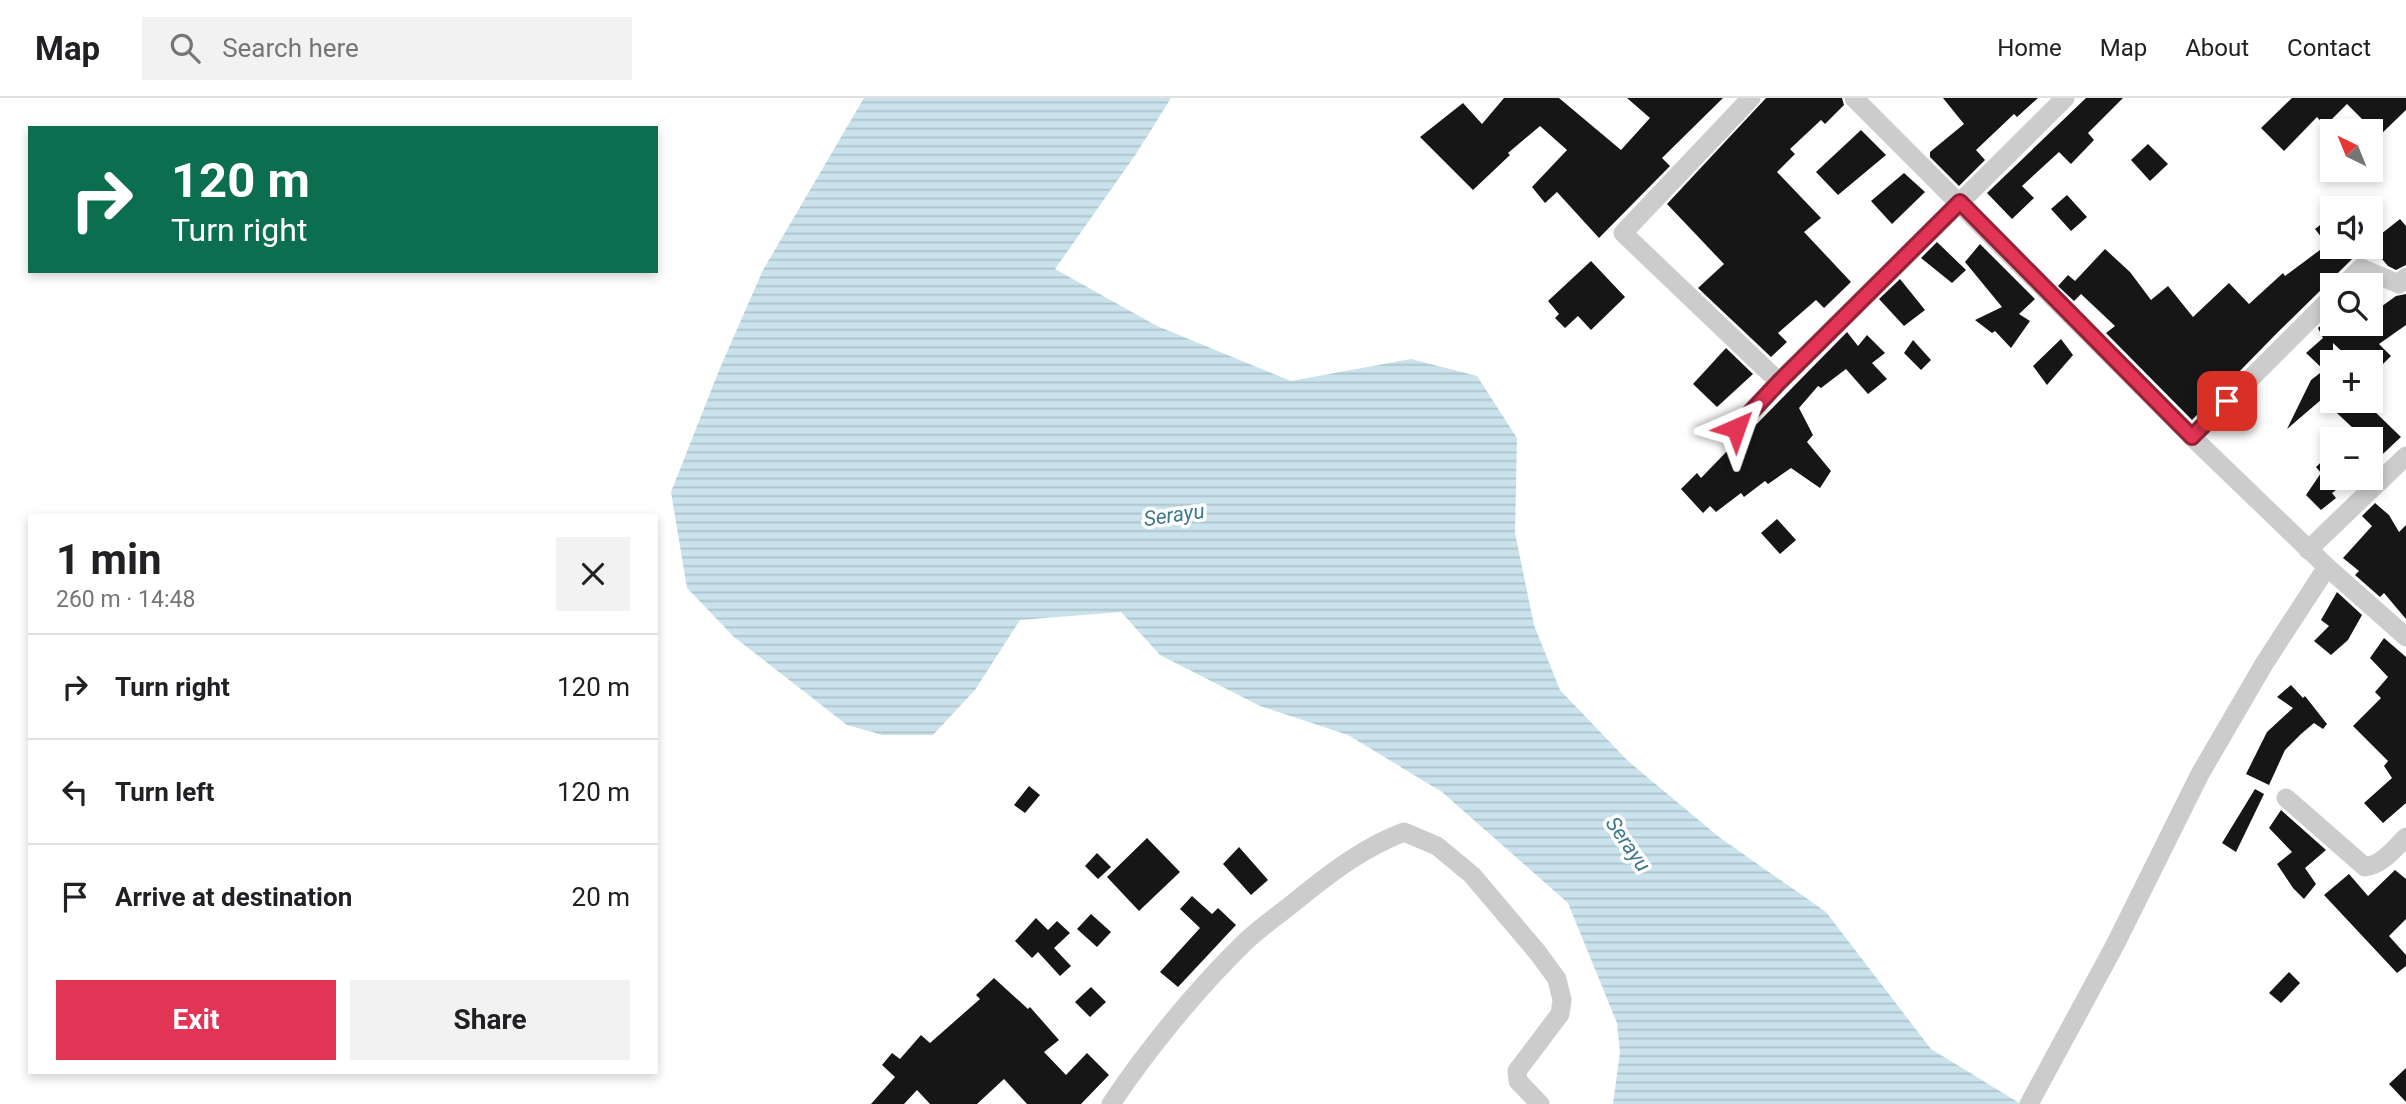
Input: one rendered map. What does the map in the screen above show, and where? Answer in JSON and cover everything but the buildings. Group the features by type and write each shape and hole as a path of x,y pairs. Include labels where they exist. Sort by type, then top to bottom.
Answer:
{"street":[{"path":"1854,98 2192,437 2308,550 2406,638"},
{"path":"1736,428 2065,98"},
{"path":"1746,100 1623,233 1779,382"},
{"path":"2356,273 2361,268 2373,273"},
{"path":"2383,277 2399,284 2406,277"},
{"path":"2192,437 2320,309"},
{"path":"2308,550 2406,456"},
{"path":"2029,1104 2115,945 2200,774 2264,664 2327,567"},
{"path":"2286,798 2365,867 2384,859 2406,837"},
{"path":"1111,1104 1131,1073 1244,943 1320,881 1367,850 1404,832 1437,846 1472,875 1557,979 1562,1000 1560,1014 1517,1071 1518,1081 1540,1104"}],"water":[{"name":"Serayu","path":"864,98 1171,98 1136,154 1055,269 1157,326 1291,381 1411,359 1477,376 1517,438 1515,533 1534,625 1560,690 1628,761 1719,837 1826,912 1931,1049 2021,1104 1613,1104 1620,1052 1617,1023 1568,903 1442,792 1348,735 1260,706 1160,655 1121,612 1020,620 975,690 933,735 883,735 847,725 734,637 687,588 671,492 720,368 763,270"}],"route":[{"path":"1736,428 1960,202 2192,437 2227,401"}]}
